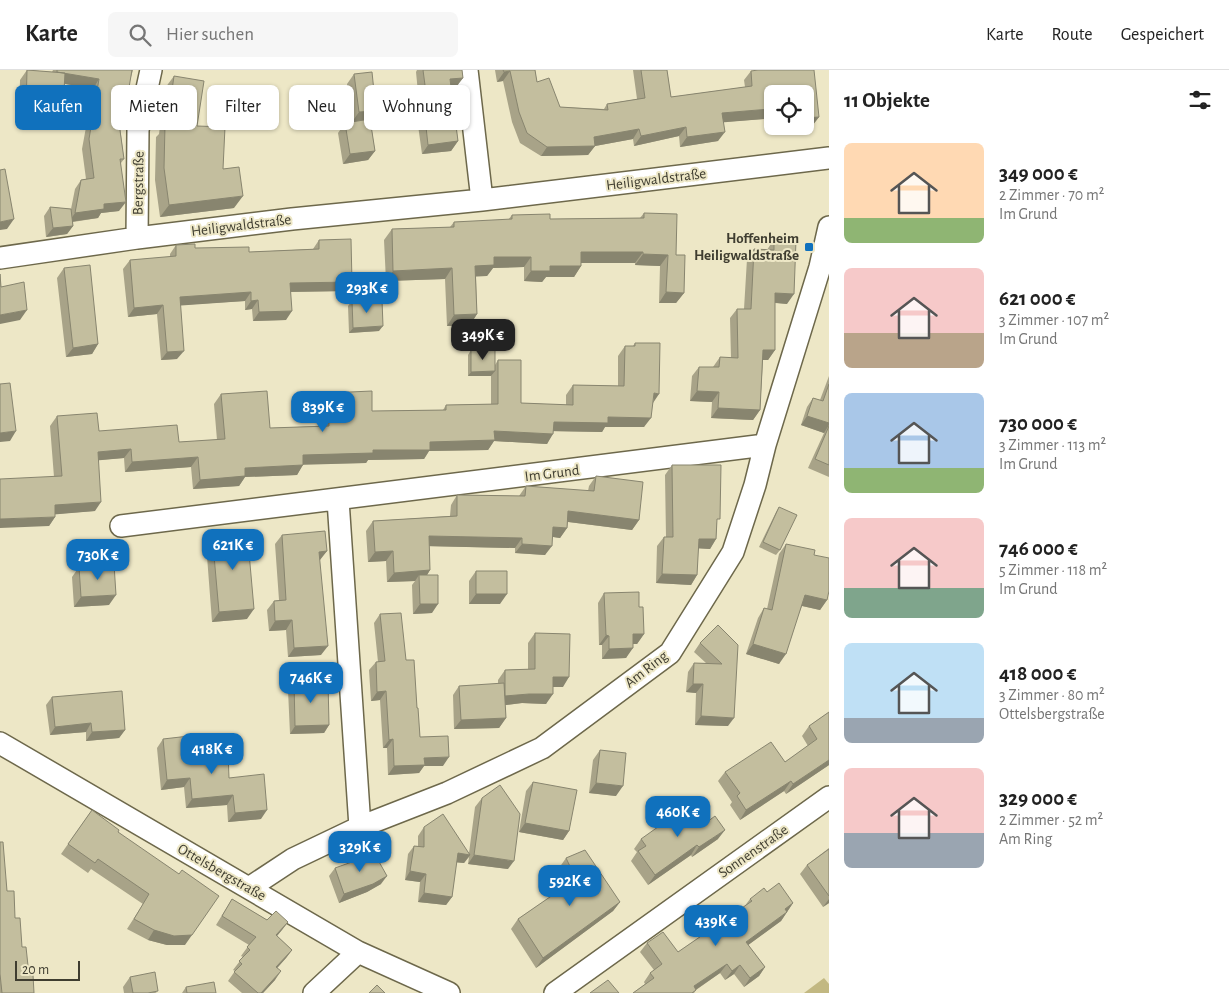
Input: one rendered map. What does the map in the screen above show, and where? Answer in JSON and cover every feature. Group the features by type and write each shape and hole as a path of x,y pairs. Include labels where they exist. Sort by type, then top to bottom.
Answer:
{"street":[{"name":"Bergstraße","path":"137,238 138,130 151,70"},
{"path":"467,70 482,200"},
{"name":"Heiligwaldstraße","path":"0,258 137,238 292,219 482,200 829,158"},
{"name":"Am Ring","path":"249,888 293,859 360,827 447,793 542,748 670,652 733,552 756,485 765,446 820,267 829,227"},
{"name":"Im Grund","path":"121,526 765,446"},
{"path":"338,500 360,827"},
{"name":"Ottelsbergstraße","path":"0,743 358,952 448,993"},
{"name":"Sonnenstraße","path":"555,993 829,797"},
{"path":"314,993 358,952"}],"shaded area":[{"path":"824,978 829,984 829,993 804,993"}],"building":[{"path":"27,70 65,73 64,85 27,85"},
{"path":"57,70 132,70 129,85 111,85 111,130 120,130 124,159 120,159 126,202 104,204 104,209 75,213 81,180 94,178 89,139 90,130 101,130 101,85 98,85 99,79 57,72"},
{"path":"423,70 462,70 463,78 450,79 451,85 425,85"},
{"path":"503,70 535,70 537,82 549,78 560,107 608,110 607,104 645,98 641,70 667,70 671,97 752,86 751,71 814,70 819,117 814,117 814,85 764,85 764,110 722,113 725,132 687,137 686,127 641,136 639,129 594,137 595,146 547,147 527,133 519,112 510,71 504,72"},
{"path":"372,72 373,85 364,85 364,112 359,112 354,74"},
{"path":"174,76 204,81 197,126 197,85 173,85"},
{"path":"364,120 364,130 372,130 375,151 350,154 346,130 354,130 354,122"},
{"path":"197,126 207,126 207,130 225,130 223,169 239,167 243,196 169,205 164,168 165,130 197,130"},
{"path":"426,130 457,130 458,141 428,145"},
{"path":"5,169 14,219 0,222 0,170"},
{"path":"50,207 71,209 73,226 53,228"},
{"path":"644,213 677,214 676,255 685,255 684,293 666,292 668,255 643,254 643,252 581,252 581,266 550,266 550,271 531,271 531,257 494,257 494,265 475,266 477,314 454,315 452,268 393,271 392,229 454,227 454,222 512,219 512,215 550,214 550,219 644,218"},
{"path":"351,239 352,282 290,283 292,311 259,312 258,300 251,301 251,292 180,297 184,351 167,352 163,305 134,308 130,260 176,256 176,245 195,244 195,248 249,247 249,252 319,249 319,240"},
{"path":"774,239 796,240 794,294 775,293 775,350 763,350 760,410 718,408 719,392 697,391 699,367 719,367 720,357 738,358 737,309 751,309 754,249 774,250"},
{"path":"90,265 98,344 73,348 64,268"},
{"path":"0,274 1,287 24,282 27,310 0,315"},
{"path":"382,300 383,326 353,328 352,301"},
{"path":"635,343 660,343 659,394 654,393 651,418 608,417 608,423 554,422 553,434 494,431 495,440 430,442 430,450 373,450 373,453 303,455 303,465 245,468 245,476 200,480 198,457 132,462 131,449 98,452 101,502 55,505 55,517 0,519 0,479 62,476 57,416 97,413 99,431 177,425 179,442 225,439 221,394 267,391 270,428 329,426 328,393 372,391 372,411 446,410 446,405 498,404 498,360 521,360 521,403 573,405 573,385 624,386 625,346 635,346"},
{"path":"471,350 495,350 495,371 471,372"},
{"path":"10,383 16,431 0,433 0,384"},
{"path":"829,384 829,423 807,416 813,398 823,401"},
{"path":"829,426 829,465 815,459"},
{"path":"672,465 721,465 720,519 717,519 716,539 699,539 697,575 662,574 664,537 673,537"},
{"path":"596,476 643,482 639,520 568,511 567,528 553,527 552,546 522,544 522,538 429,536 430,570 394,573 393,551 375,552 373,521 457,516 457,495 525,496 526,486 594,491"},
{"path":"779,507 797,515 780,550 763,542"},
{"path":"247,530 254,609 219,612 212,533"},
{"path":"325,531 327,551 319,552 328,646 294,648 292,620 275,621 274,601 286,600 282,535"},
{"path":"786,544 815,550 814,555 829,558 829,591 827,600 805,595 786,654 753,644 764,608 772,610"},
{"path":"114,564 116,595 81,597 79,567"},
{"path":"476,571 507,571 507,594 476,594"},
{"path":"419,575 438,575 438,604 420,604"},
{"path":"639,592 639,607 643,607 644,634 633,634 633,648 609,649 609,636 606,635 604,593"},
{"path":"401,613 406,660 414,660 420,737 448,736 449,757 424,758 425,765 394,766 393,739 389,740 386,691 377,692 376,662 385,661 380,614"},
{"path":"718,625 738,645 734,718 701,716 703,684 693,684 694,663 722,664 700,643"},
{"path":"535,633 570,634 569,677 553,677 553,694 505,696 505,670 535,669"},
{"path":"328,681 329,725 295,726 294,682"},
{"path":"504,683 506,718 461,720 459,686"},
{"path":"122,691 125,730 92,732 91,723 55,727 52,697"},
{"path":"829,712 829,760 793,784 791,781 746,810 737,796 740,793 725,772 771,742 785,762 817,739 809,726"},
{"path":"198,735 200,754 228,752 229,778 264,774 267,810 235,813 233,795 192,799 190,778 167,780 163,739"},
{"path":"600,750 626,753 623,786 596,783"},
{"path":"533,782 577,790 569,831 525,823"},
{"path":"500,785 520,814 514,861 474,855 482,798"},
{"path":"693,802 707,822 715,816 725,830 699,847 697,845 655,875 638,851 646,846 641,839"},
{"path":"92,810 119,830 118,832 179,874 182,870 219,896 192,935 174,936 154,930 134,919 149,894 98,859 95,863 68,844"},
{"path":"443,814 470,855 458,853 452,897 424,893 426,874 410,871 414,846 424,847 424,827"},
{"path":"0,842 3,842 7,891 14,891 15,918 20,918 22,947 26,947 29,975 33,975 34,993 2,993 0,974"},
{"path":"829,849 829,896 807,865"},
{"path":"585,850 620,902 543,958 518,919 576,879 566,858"},
{"path":"373,851 387,876 373,884 344,894 335,868 363,858"},
{"path":"779,883 793,903 785,909 787,912 746,942 765,967 750,978 740,965 732,971 727,964 694,986 696,990 692,993 633,993 654,978 650,973 662,964 647,943 663,932 678,952 752,901 750,899 764,888 767,892"},
{"path":"232,899 267,920 276,911 288,922 276,935 292,950 276,967 281,971 261,993 258,993 234,972 242,964 239,961 250,950 247,947 256,937 222,916"},
{"path":"155,972 158,991 133,993 130,977"},
{"path":"608,980 619,993 590,993"},
{"path":"214,982 216,993 187,993 186,987"},
{"path":"377,985 385,993 369,993"}],"place":[{"name":"Hoffenheim Heiligwaldstraße","path":"809,247"}]}
